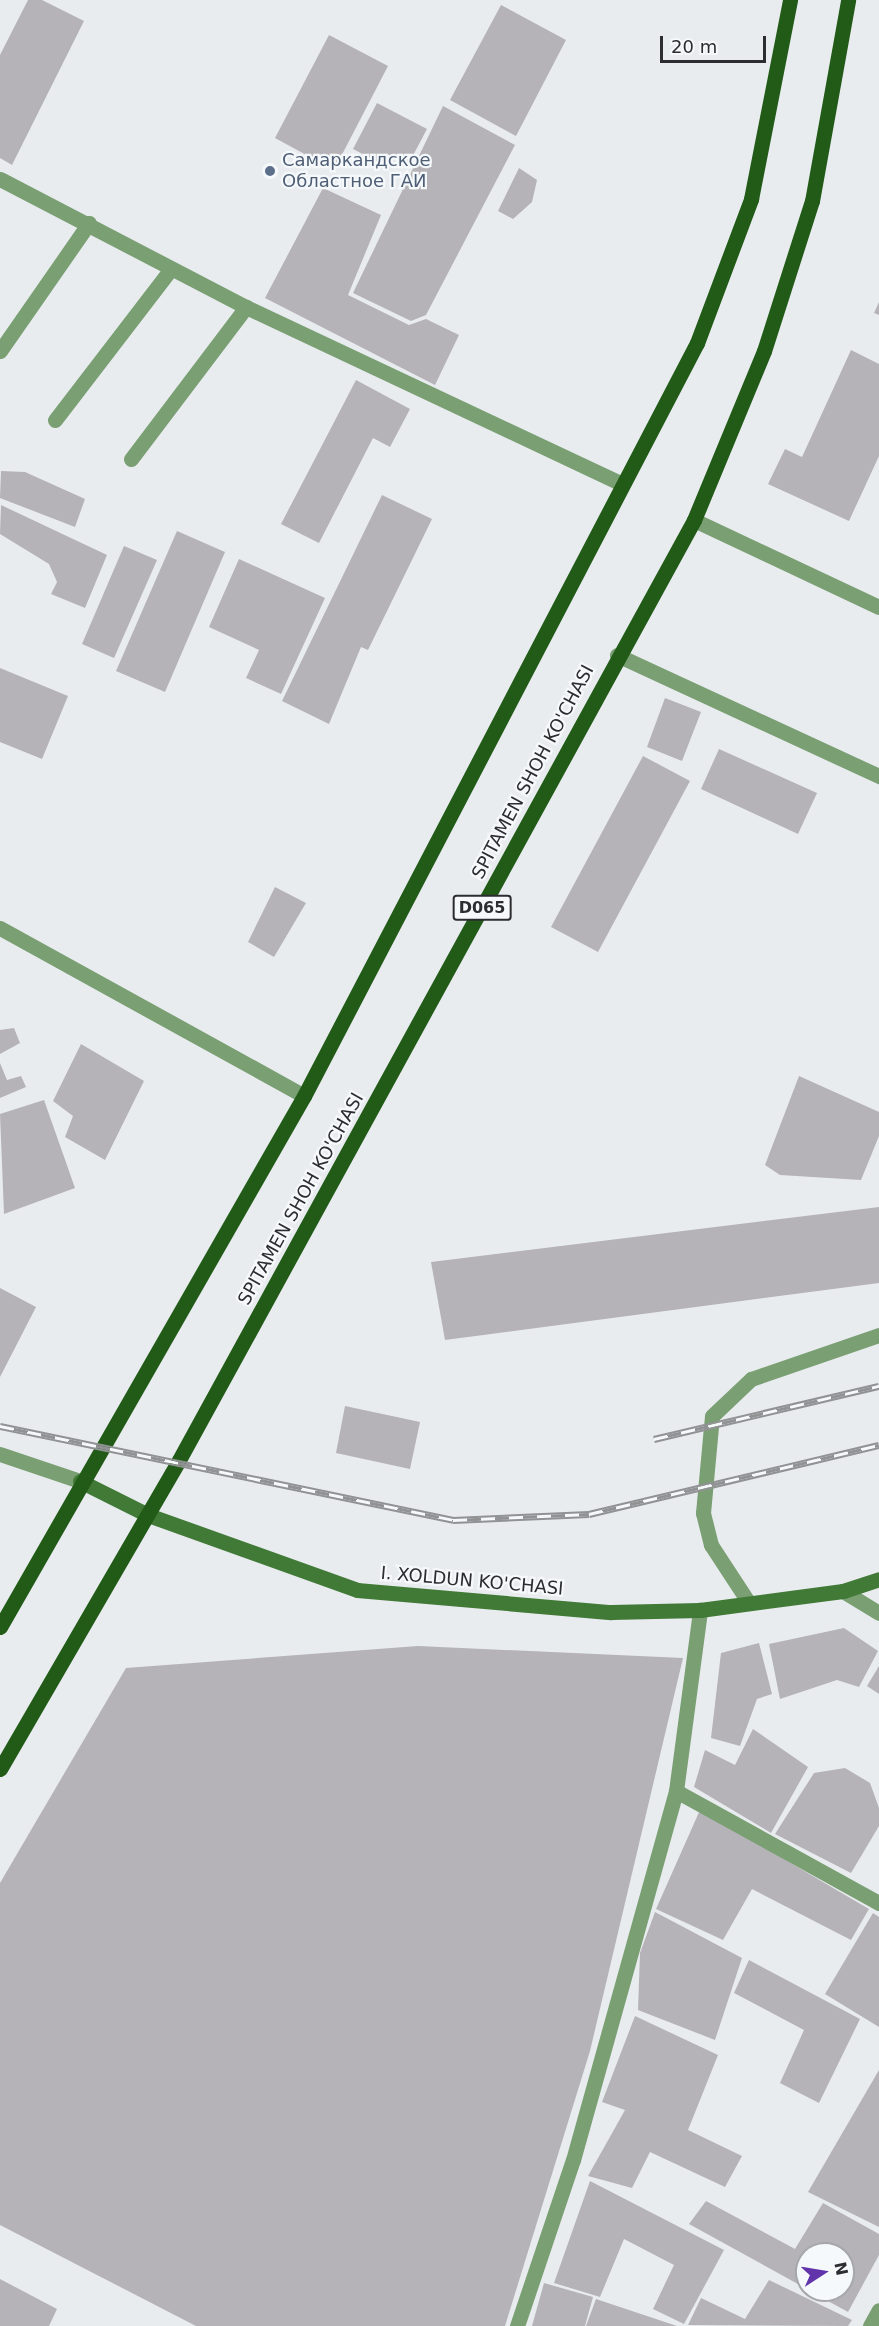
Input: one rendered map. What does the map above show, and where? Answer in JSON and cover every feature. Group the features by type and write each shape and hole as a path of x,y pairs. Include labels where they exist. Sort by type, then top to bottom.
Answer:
{"main road":[{"path":"0,1627 81,1481 304,1096 697,344 751,199 790,0"},
{"name":"SPITAMEN SHOH KO'CHASI","path":"0,1769 148,1515 617,655 694,520 764,351 812,201 848,0"}],"street":[{"path":"0,179 89,223 171,269 246,307 622,484"},
{"path":"0,351 89,223"},
{"path":"55,420 171,269"},
{"path":"131,459 246,307"},
{"path":"694,520 879,607"},
{"path":"617,655 879,776"},
{"path":"0,928 304,1096"},
{"path":"749,1604 711,1545 703,1513 712,1416 751,1379 879,1335"},
{"path":"0,1454 81,1481"},
{"name":"I. XOLDUN KO'CHASI","path":"81,1481 148,1515 357,1590 611,1612 700,1610 749,1604 843,1591 879,1579"},
{"path":"843,1591 879,1613"},
{"path":"517,2326 573,2160 676,1791 700,1610"},
{"path":"676,1791 879,1903"},
{"path":"870,2326 879,2310"}],"building":[{"path":"28,0 42,0 84,21 12,165 0,158 0,55"},
{"path":"501,5 566,40 516,136 450,100"},
{"path":"329,35 388,66 334,170 275,138"},
{"path":"377,103 427,129 408,165 387,154 382,164 353,149"},
{"path":"443,106 515,145 426,315 411,321 353,293"},
{"path":"519,168 537,180 532,202 513,219 498,211"},
{"path":"323,188 381,215 348,295 409,325 426,319 459,335 435,385 265,298"},
{"path":"879,302 879,315 874,313"},
{"path":"851,350 879,364 879,456 849,521 768,484 785,449 802,457"},
{"path":"356,380 410,409 390,447 373,438 319,543 281,524"},
{"path":"1,471 25,472 85,499 75,527 0,498"},
{"path":"382,495 432,519 368,650 361,647 329,724 282,701"},
{"path":"1,505 107,555 85,608 51,594 57,582 49,564 0,534"},
{"path":"177,531 225,552 165,692 116,671"},
{"path":"124,546 157,560 114,658 82,644"},
{"path":"239,559 325,598 281,694 246,678 259,650 209,627"},
{"path":"0,668 68,696 42,759 0,742"},
{"path":"665,698 701,712 682,761 647,747"},
{"path":"719,749 817,793 798,834 701,789"},
{"path":"643,756 690,781 598,952 551,927"},
{"path":"275,887 306,903 274,957 248,942"},
{"path":"14,1028 20,1043 0,1054 0,1030"},
{"path":"81,1044 144,1081 105,1160 65,1137 73,1116 53,1101"},
{"path":"0,1063 7,1080 21,1076 26,1087 0,1098"},
{"path":"799,1076 879,1112 879,1136 861,1180 780,1175 765,1165"},
{"path":"44,1100 75,1188 4,1214 0,1114"},
{"path":"879,1207 879,1283 445,1340 431,1262"},
{"path":"0,1288 36,1307 0,1377"},
{"path":"345,1406 420,1422 410,1469 336,1453"},
{"path":"844,1628 878,1651 859,1687 837,1680 780,1699 769,1644"},
{"path":"759,1643 772,1694 757,1699 740,1746 711,1738 721,1653"},
{"path":"418,1646 683,1658 590,2051 505,2326 196,2326 0,2225 0,1883 126,1668"},
{"path":"879,1666 879,1694 867,1686"},
{"path":"753,1729 808,1767 771,1833 694,1787 705,1750 735,1765"},
{"path":"845,1768 870,1783 879,1808 879,1826 851,1873 775,1834 814,1773"},
{"path":"700,1810 869,1909 851,1940 752,1889 723,1940 656,1909"},
{"path":"655,1912 742,1958 715,2040 638,2010 640,1953"},
{"path":"873,1913 879,1917 879,2027 825,1994"},
{"path":"749,1960 860,2019 819,2103 780,2083 804,2030 734,1993"},
{"path":"635,2016 718,2055 688,2130 742,2156 725,2187 650,2152 632,2188 588,2176 625,2110 602,2102"},
{"path":"879,2070 879,2227 808,2192"},
{"path":"590,2181 724,2250 684,2324 653,2309 674,2265 624,2239 600,2297 554,2283"},
{"path":"706,2201 795,2249 795,2282 689,2224"},
{"path":"823,2203 879,2234 879,2255 855,2299 855,2242 799,2242"},
{"path":"0,2279 57,2309 49,2326 0,2326"},
{"path":"769,2280 795,2293 795,2302 815,2302 852,2320 848,2326 688,2325 701,2298 745,2319"},
{"path":"544,2283 593,2297 585,2326 532,2326"},
{"path":"596,2299 677,2326 586,2326"},
{"path":"830,2302 853,2302 848,2312"}],"railway":[{"path":"654,1439 879,1386"},
{"path":"0,1426 453,1520 589,1514 879,1445"}],"place":[{"name":"Самаркандское Областное ГАИ","path":"270,171"}]}
